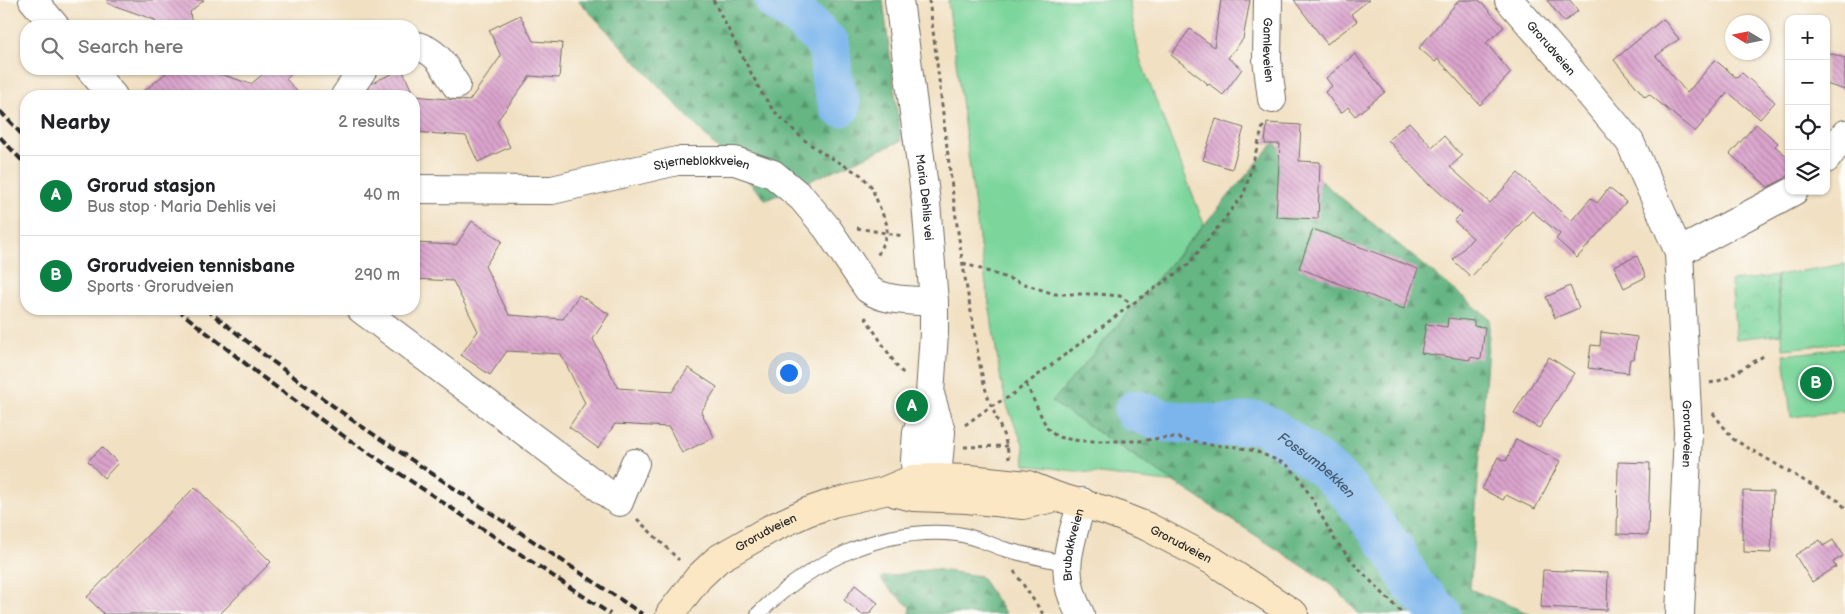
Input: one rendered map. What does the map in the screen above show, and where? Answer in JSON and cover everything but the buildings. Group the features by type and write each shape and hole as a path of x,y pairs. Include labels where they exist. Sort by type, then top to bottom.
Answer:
{"main road":[{"name":"Grorudveien","path":"670,614 699,577 718,559 770,529 807,512 852,498 927,485 1023,505 1070,500 1148,527 1206,557 1294,614"}],"street":[{"path":"33,0 50,20"},
{"name":"Maria Dehlis vei","path":"899,0 930,239 934,302 930,394 917,432 915,460 927,485"},
{"name":"Gamleveien","path":"1268,0 1267,59 1272,99"},
{"name":"Grorudveien","path":"1509,0 1630,142 1679,252 1688,432 1680,614"},
{"path":"420,46 426,48 439,58 456,85"},
{"path":"95,75 108,90"},
{"path":"350,90 360,75"},
{"path":"1830,154 1845,134"},
{"name":"Stjerneblokkveien","path":"420,189 552,190 677,161 735,161 773,174 802,198 827,228 861,280 875,294 884,297 934,302"},
{"path":"1679,252 1786,195"},
{"path":"369,315 619,502 635,463"},
{"name":"Brubakkveien","path":"1070,500 1071,544 1067,581 1080,614"}],"lane":[{"path":"758,614 813,569 859,547 900,537 958,534 1005,549 1068,564"}],"path":[{"path":"713,0 761,92 773,110 803,139 821,152 861,174 871,186 879,201 888,225 887,233"},
{"path":"930,0 963,263 984,385 1007,446 1009,466"},
{"path":"960,426 1009,397 1132,304 1188,265 1244,194 1272,99"},
{"path":"827,228 850,227 930,239"},
{"path":"963,263 1054,294 1120,296 1132,304"},
{"path":"861,280 854,298 896,366 902,372 909,373"},
{"path":"1686,391 1725,379 1765,355"},
{"path":"1026,384 1046,428 1057,437 1080,441 1133,441 1179,438 1210,445 1237,447 1255,451 1286,464 1300,478 1335,540 1350,559 1403,614"},
{"path":"1686,391 1703,400 1733,439 1839,502 1845,508"},
{"path":"959,447 1007,446"},
{"path":"619,502 685,566"}],"green space":[{"path":"578,0 883,0 901,141 766,200"},
{"path":"948,0 1129,0 1140,59 1204,224 1052,402 1176,483 1025,465 1023,444 1007,406 1001,381 980,246"},
{"path":"1274,143 1490,319 1470,589 1530,614 1359,614 1333,586 1052,402"},
{"path":"1845,264 1845,343 1783,349 1777,275"},
{"path":"1776,276 1781,334 1736,339 1731,281"},
{"path":"1845,348 1845,411 1791,417 1784,355"},
{"path":"933,569 980,576 1006,614 910,614 910,607 882,582 882,577"}],"waterway":[{"name":"Fossumbekken","path":"775,0 799,16 829,45 832,80 840,106"},
{"name":"Fossumbekken","path":"1135,411 1166,421 1224,426 1256,422 1270,428 1325,468 1348,490 1394,551 1413,585 1441,614"}],"railway":[{"path":"0,111 20,133"},
{"path":"0,137 20,159"},
{"path":"185,315 261,376 345,437 610,614"},
{"path":"214,315 355,422 642,614"}],"place":[{"name":"Grorudveien tennisbane","path":"1816,383"},
{"name":"Grorud stasjon","path":"912,406"}]}
